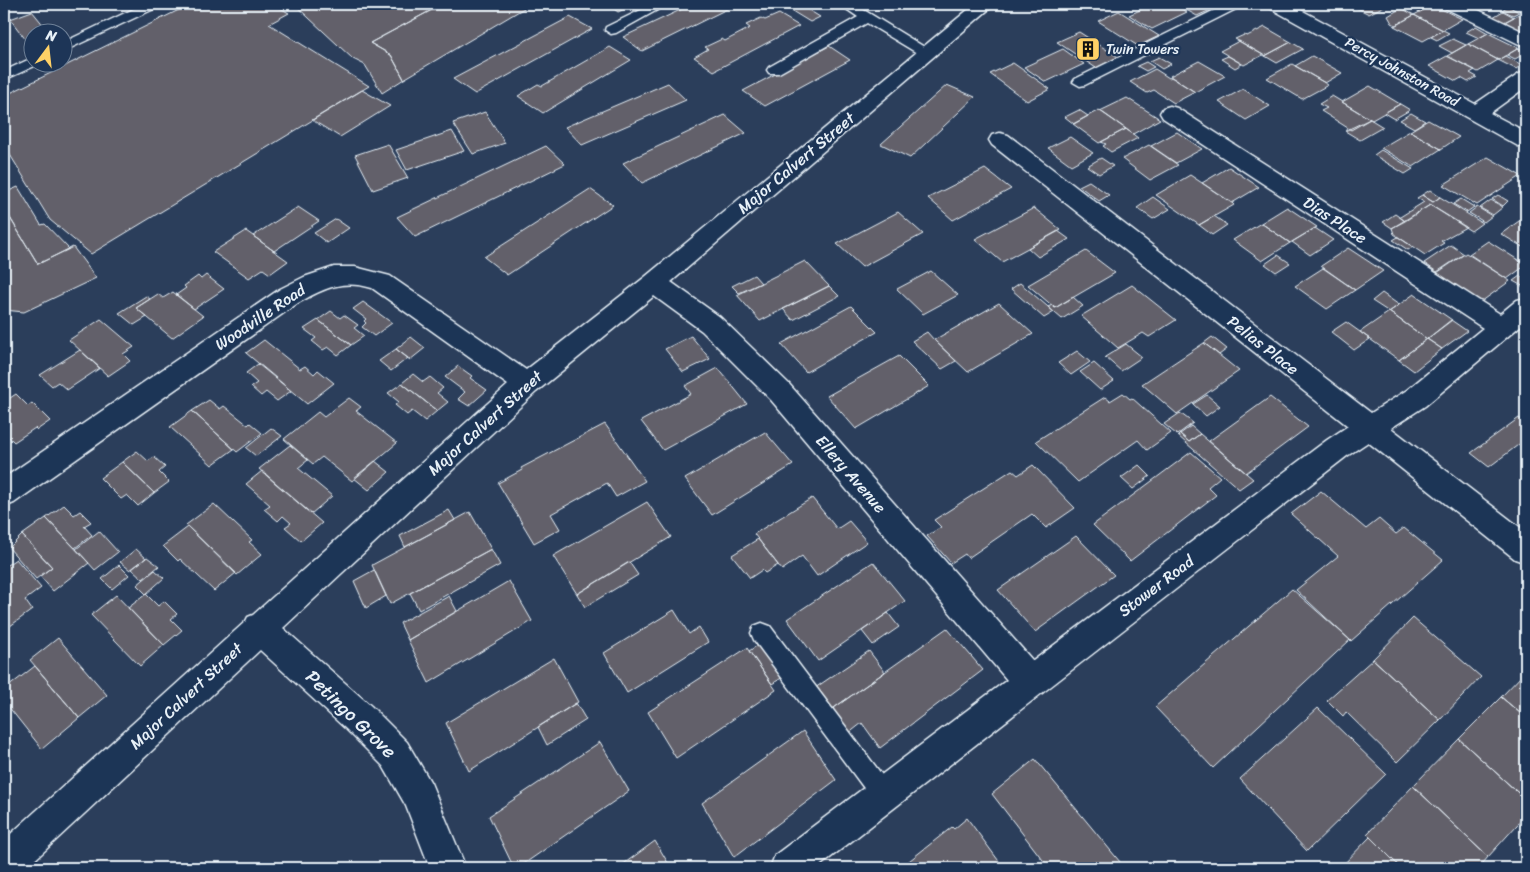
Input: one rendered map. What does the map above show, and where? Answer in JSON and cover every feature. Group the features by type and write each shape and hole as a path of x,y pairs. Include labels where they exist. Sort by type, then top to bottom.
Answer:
{"street":[{"name":"Major Calvert Street","path":"4,864 527,384 654,283 986,4"},
{"name":"Percy Johnston Road","path":"1278,4 1526,141"},
{"path":"1452,4 1526,40"},
{"path":"1476,113 1526,78"},
{"name":"Dias Place","path":"1170,113 1500,327"},
{"name":"Pelias Place","path":"1000,140 1526,549"},
{"name":"Woodville Road","path":"4,494 289,296 316,280 340,274 361,275 381,282 527,384"},
{"name":"Ellery Avenue","path":"654,283 711,324 780,392 1030,682"},
{"name":"Stower Road","path":"788,868 1337,448 1416,398 1526,307"},
{"name":"Petingo Grove","path":"259,628 360,718 394,754 419,796 448,868"}],"lane":[{"path":"72,43 154,4"},
{"path":"611,30 662,4"},
{"path":"845,4 927,53"},
{"path":"1080,82 1236,4"},
{"path":"774,70 868,17"},
{"path":"4,76 22,67"},
{"path":"762,634 883,796"}],"building":[{"path":"191,4 273,4 289,13 269,24 369,86 91,254 50,220 4,145 4,96 53,72 72,72 72,63"},
{"path":"294,4 443,4 370,43 391,55 404,79 382,93 365,65 353,59"},
{"path":"443,4 531,4 404,79 391,55 370,43"},
{"path":"607,4 635,4 618,12"},
{"path":"693,4 737,4 642,51 623,37"},
{"path":"1153,4 1173,4 1187,12 1152,29 1129,15"},
{"path":"1176,4 1215,4 1219,6 1197,16"},
{"path":"1349,4 1388,4 1369,14"},
{"path":"1406,4 1429,4 1432,5 1420,12"},
{"path":"1433,5 1462,19 1443,30 1414,15"},
{"path":"802,6 820,17 810,22 792,11"},
{"path":"1508,6 1519,12 1513,15 1502,10"},
{"path":"1401,8 1414,15 1396,25 1392,23 1388,16"},
{"path":"32,11 41,22 22,22 22,35 10,19"},
{"name":"Twin Towers","path":"1119,11 1159,36 1138,46 1098,21"},
{"path":"1503,11 1514,17 1504,22 1493,17"},
{"path":"1524,11 1526,12 1526,33 1505,22"},
{"path":"779,14 799,26 714,71 694,57 708,49 705,47 722,39 725,41 750,28 746,25 761,18 765,20"},
{"path":"1414,15 1443,30 1423,41 1394,26"},
{"path":"570,17 592,29 475,94 453,79"},
{"path":"1476,26 1488,33 1479,38 1466,32"},
{"path":"1265,27 1291,42 1265,56 1235,39 1244,35 1247,36"},
{"path":"1443,30 1449,33 1437,40 1431,37"},
{"name":"Twin Towers","path":"1079,32 1118,57 1096,68 1057,42"},
{"path":"1488,33 1519,48 1498,60 1468,44"},
{"path":"1453,39 1466,45 1452,53 1439,46"},
{"path":"1239,41 1263,55 1244,65 1220,51"},
{"path":"1291,42 1303,49 1277,63 1265,56"},
{"path":"1468,44 1498,60 1478,72 1447,56"},
{"path":"829,46 850,60 765,106 743,91"},
{"path":"610,47 631,60 543,113 518,96 538,84 542,86"},
{"path":"1519,48 1526,53 1515,59 1507,55"},
{"path":"1063,49 1084,64 1046,82 1024,67"},
{"path":"1228,56 1242,64 1235,68 1221,59"},
{"path":"1312,56 1342,73 1325,83 1295,66"},
{"path":"1447,56 1475,70 1470,73 1477,77 1468,82 1461,78 1456,81 1429,66"},
{"path":"1505,56 1522,65 1516,69 1498,60"},
{"path":"1159,57 1171,64 1162,69 1150,61"},
{"path":"1199,61 1225,76 1195,92 1170,76"},
{"path":"1146,62 1154,67 1146,71 1137,66"},
{"path":"1013,63 1050,89 1027,101 990,74"},
{"path":"1292,64 1328,85 1302,99 1267,78"},
{"path":"1155,69 1195,92 1174,103 1154,90 1147,93 1130,82"},
{"path":"668,83 686,100 582,145 565,127"},
{"path":"947,85 975,97 910,158 881,144"},
{"path":"1370,86 1400,104 1372,120 1342,102"},
{"path":"1243,89 1270,106 1246,120 1219,102"},
{"path":"362,90 390,106 340,137 312,120"},
{"path":"1332,96 1370,119 1351,130 1321,111 1327,108 1319,104"},
{"path":"1127,98 1160,119 1133,134 1100,111"},
{"path":"1400,104 1410,110 1394,119 1384,113"},
{"path":"1079,110 1088,116 1074,124 1065,117"},
{"path":"1099,110 1126,129 1099,143 1073,124"},
{"path":"485,112 505,143 473,154 453,123"},
{"path":"1411,113 1425,121 1414,128 1400,120"},
{"path":"725,115 746,133 642,183 623,163"},
{"path":"1370,119 1383,127 1360,140 1345,131"},
{"path":"1428,120 1459,137 1441,149 1410,131"},
{"path":"1126,129 1138,138 1111,152 1103,146 1106,144 1101,142"},
{"path":"452,131 464,151 407,170 396,150"},
{"path":"1410,131 1441,149 1413,167 1381,148"},
{"path":"1177,132 1202,149 1176,163 1151,146"},
{"path":"1070,137 1093,153 1071,165 1048,148"},
{"path":"388,144 408,178 373,190 355,155"},
{"path":"1149,145 1178,165 1150,180 1122,159"},
{"path":"546,146 565,164 415,237 397,217"},
{"path":"1381,150 1413,169 1405,174 1374,155"},
{"path":"1488,157 1521,176 1477,205 1443,185"},
{"path":"1101,158 1113,166 1099,174 1087,166"},
{"path":"1229,167 1259,187 1232,203 1202,183"},
{"path":"985,169 1011,189 953,220 928,198"},
{"path":"1190,175 1234,205 1199,225 1156,195"},
{"path":"1089,181 1109,195 1099,201 1079,186"},
{"path":"18,187 41,225 45,224 69,249 38,264 4,208 4,193"},
{"path":"590,189 613,205 507,275 484,257"},
{"path":"1430,190 1440,197 1433,202 1422,195"},
{"path":"1422,195 1433,202 1440,197 1482,223 1471,231 1430,205 1405,221 1400,217 1424,202 1417,198"},
{"path":"1498,195 1508,201 1503,206 1492,199"},
{"path":"1153,197 1170,209 1153,219 1137,208"},
{"path":"1461,199 1474,207 1467,212 1453,204"},
{"path":"1491,200 1503,207 1493,215 1480,208"},
{"path":"1430,205 1466,227 1441,241 1444,243 1425,255 1394,234 1392,228"},
{"path":"298,207 319,221 274,251 253,236"},
{"path":"1287,207 1317,227 1290,243 1261,223"},
{"path":"1477,207 1492,216 1484,222 1469,213"},
{"path":"4,208 38,264 73,247 96,278 24,312 4,310"},
{"path":"1034,208 1061,230 1002,262 975,239"},
{"path":"898,212 923,234 862,267 837,244"},
{"path":"1395,214 1405,221 1392,228 1383,222"},
{"path":"1214,216 1227,225 1212,235 1199,225"},
{"path":"1526,216 1526,249 1501,234"},
{"path":"336,219 349,228 327,243 314,233"},
{"path":"1261,223 1290,243 1262,261 1233,240"},
{"path":"1315,228 1333,240 1310,255 1292,242"},
{"path":"246,231 288,261 270,274 263,269 249,278 213,252"},
{"path":"1058,231 1069,239 1038,257 1028,248"},
{"path":"1398,237 1413,247 1408,250 1393,240"},
{"path":"1488,241 1526,265 1507,279 1469,254"},
{"path":"1451,245 1464,254 1437,272 1424,263"},
{"path":"1348,248 1383,271 1355,290 1321,266"},
{"path":"1086,251 1115,273 1055,308 1028,285"},
{"path":"1466,253 1510,281 1478,304 1434,275"},
{"path":"1278,255 1290,263 1276,272 1265,264"},
{"path":"805,261 829,286 760,321 737,295"},
{"path":"1323,268 1355,290 1327,309 1295,286"},
{"path":"931,271 958,295 923,314 897,289"},
{"path":"206,275 224,289 194,309 176,295 186,288 184,286 198,276 201,279"},
{"path":"754,275 761,283 739,293 732,286"},
{"path":"1520,276 1526,280 1526,286 1524,287 1513,281"},
{"path":"1020,283 1054,312 1044,318 1011,289"},
{"path":"1132,285 1176,320 1149,337 1143,333 1118,348 1081,316"},
{"path":"829,286 839,296 793,320 783,309"},
{"path":"173,292 203,316 172,338 136,308 158,294 163,298"},
{"path":"1382,293 1399,305 1389,312 1372,301"},
{"path":"1414,294 1452,320 1427,339 1389,312"},
{"path":"146,296 150,299 136,308 147,317 134,325 119,313"},
{"path":"1073,297 1083,306 1062,319 1048,307 1052,305 1055,308"},
{"path":"363,302 392,323 374,336 362,327 366,323 364,321 366,319 353,309"},
{"path":"999,303 1033,334 968,372 934,340"},
{"path":"851,306 877,332 806,372 781,344"},
{"path":"331,311 340,318 344,315 358,325 354,328 364,336 351,345 318,320"},
{"path":"1389,312 1427,339 1399,360 1360,332"},
{"path":"101,319 134,347 123,354 130,361 108,376 69,340"},
{"path":"318,320 351,345 338,355 328,347 323,350 312,341 316,338 304,329"},
{"path":"1451,320 1467,331 1442,349 1427,339"},
{"path":"1346,322 1370,339 1354,350 1331,332"},
{"path":"927,332 956,361 942,369 912,341"},
{"path":"691,336 710,359 683,372 665,349"},
{"path":"411,337 425,348 410,360 396,349"},
{"path":"1212,337 1227,349 1219,355 1204,343"},
{"path":"1427,339 1442,349 1414,371 1399,360"},
{"path":"264,340 300,369 305,366 314,374 318,370 334,383 307,404 246,353"},
{"path":"1204,343 1239,371 1177,414 1142,384"},
{"path":"1126,344 1142,357 1121,371 1105,357"},
{"path":"396,349 408,358 391,371 379,361"},
{"path":"80,350 100,368 67,390 58,382 52,386 40,375"},
{"path":"1077,351 1090,362 1071,375 1058,363"},
{"path":"899,356 929,386 856,429 827,396"},
{"path":"1094,363 1114,381 1100,390 1080,372"},
{"path":"258,364 291,391 277,401 266,392 261,396 251,387 257,383 246,373"},
{"path":"458,366 472,376 470,378 487,390 469,406 458,399 465,392 445,377"},
{"path":"718,368 747,404 663,450 641,421 691,394 685,386"},
{"path":"413,374 423,382 430,377 443,388 437,393 448,402 437,411 402,383"},
{"path":"402,383 437,411 425,421 412,411 407,415 395,405 399,402 388,393"},
{"path":"1123,393 1130,399 1132,398 1171,433 1147,450 1138,440 1078,482 1036,441 1105,397 1110,401"},
{"path":"16,394 28,406 32,403 50,421 37,430 35,428 14,442 4,434 4,402"},
{"path":"1207,395 1220,406 1206,416 1193,404"},
{"path":"1270,397 1308,427 1246,473 1209,441"},
{"path":"349,398 361,407 356,411 397,443 352,481 322,457 313,464 284,439 318,412 324,417"},
{"path":"209,400 220,409 224,406 248,425 250,423 262,433 237,452 192,411"},
{"path":"192,411 234,449 212,465 170,427"},
{"path":"1180,413 1193,423 1177,435 1164,424"},
{"path":"1519,418 1526,423 1526,439 1489,467 1471,453"},
{"path":"605,424 645,481 616,497 607,483 551,514 560,529 534,543 498,483 522,470 521,468"},
{"path":"1191,426 1200,434 1189,442 1180,434"},
{"path":"271,428 282,436 256,456 246,448"},
{"path":"765,432 793,465 712,515 685,479"},
{"path":"1180,434 1189,442 1200,434 1253,479 1239,489 1178,436"},
{"path":"290,445 308,460 298,468 332,496 311,514 259,469"},
{"path":"137,451 148,461 154,457 165,467 159,472 169,482 154,493 122,462"},
{"path":"1191,452 1220,477 1208,487 1216,495 1130,561 1093,525"},
{"path":"375,461 389,472 369,490 354,478"},
{"path":"122,462 154,493 138,506 127,495 121,499 100,478"},
{"path":"1033,465 1075,508 1046,528 1032,514 968,558 965,554 951,563 927,536 941,527 934,520 1012,470 1018,475"},
{"path":"1139,465 1150,476 1133,489 1121,478"},
{"path":"262,471 322,523 301,541 285,527 291,523 283,516 278,521 264,509 270,505 246,484"},
{"path":"1321,491 1366,529 1379,519 1396,534 1404,528 1443,560 1351,641 1296,590 1338,556 1291,514"},
{"path":"812,498 837,529 849,521 867,542 817,576 802,556 782,570 754,534"},
{"path":"647,502 671,537 577,594 553,556"},
{"path":"214,504 252,540 249,542 262,554 237,575 186,525"},
{"path":"64,505 74,515 80,511 91,522 84,526 92,535 75,548 46,518"},
{"path":"449,510 455,520 405,547 400,536"},
{"path":"470,512 491,549 390,604 372,565"},
{"path":"46,518 89,563 53,591 40,576 52,567 22,535"},
{"path":"188,527 236,573 214,591 163,546"},
{"path":"99,531 118,552 95,570 76,549"},
{"path":"22,535 52,567 36,579 9,548"},
{"path":"1076,536 1114,575 1035,632 998,590"},
{"path":"758,539 778,565 765,573 762,570 750,578 732,555"},
{"path":"136,549 146,558 130,570 120,562"},
{"path":"491,549 500,565 419,610 410,593"},
{"path":"147,557 159,566 143,579 132,569"},
{"path":"16,559 41,588 25,600 32,610 6,629 4,626 4,567"},
{"path":"629,562 638,575 585,607 577,594"},
{"path":"873,562 905,601 818,661 787,619"},
{"path":"119,565 129,575 112,589 102,579"},
{"path":"155,570 164,578 146,594 137,585"},
{"path":"374,570 386,596 366,608 354,581"},
{"path":"509,581 532,621 429,683 408,640"},
{"path":"1292,589 1350,640 1213,768 1155,707"},
{"path":"146,594 158,606 164,601 177,614 171,619 182,630 164,645 128,608"},
{"path":"116,595 164,645 140,666 91,615"},
{"path":"449,596 457,611 408,640 400,623"},
{"path":"674,610 689,634 699,627 708,642 627,693 604,653"},
{"path":"888,613 899,627 873,645 862,631"},
{"path":"1413,618 1481,677 1440,720 1373,659"},
{"path":"947,628 983,670 880,748 862,723 848,734 831,710"},
{"path":"58,638 107,695 79,718 30,660"},
{"path":"761,643 783,677 772,684 749,651"},
{"path":"747,648 776,690 676,758 648,712"},
{"path":"869,651 885,672 831,710 815,688"},
{"path":"554,658 578,702 469,771 446,723"},
{"path":"1373,659 1440,720 1397,762 1346,712 1343,716 1327,700"},
{"path":"35,666 79,718 42,749 4,701 4,690"},
{"path":"1526,671 1526,718 1501,697"},
{"path":"1501,697 1526,718 1526,800 1459,739"},
{"path":"576,703 586,720 547,745 538,727"},
{"path":"1318,708 1386,774 1307,851 1240,779"},
{"path":"803,731 836,780 734,857 702,803"},
{"path":"1459,739 1526,800 1526,815 1488,857 1413,786"},
{"path":"600,742 629,791 518,868 514,868 489,816"},
{"path":"1035,759 1125,868 1049,868 992,794"},
{"path":"1413,786 1488,857 1479,868 1401,868 1367,834"},
{"path":"967,818 1004,868 900,868 952,827 954,829"},
{"path":"1370,837 1401,868 1340,868"},
{"path":"655,841 671,868 618,868"}],"place":[{"name":"Twin Towers","path":"1088,49"}]}
